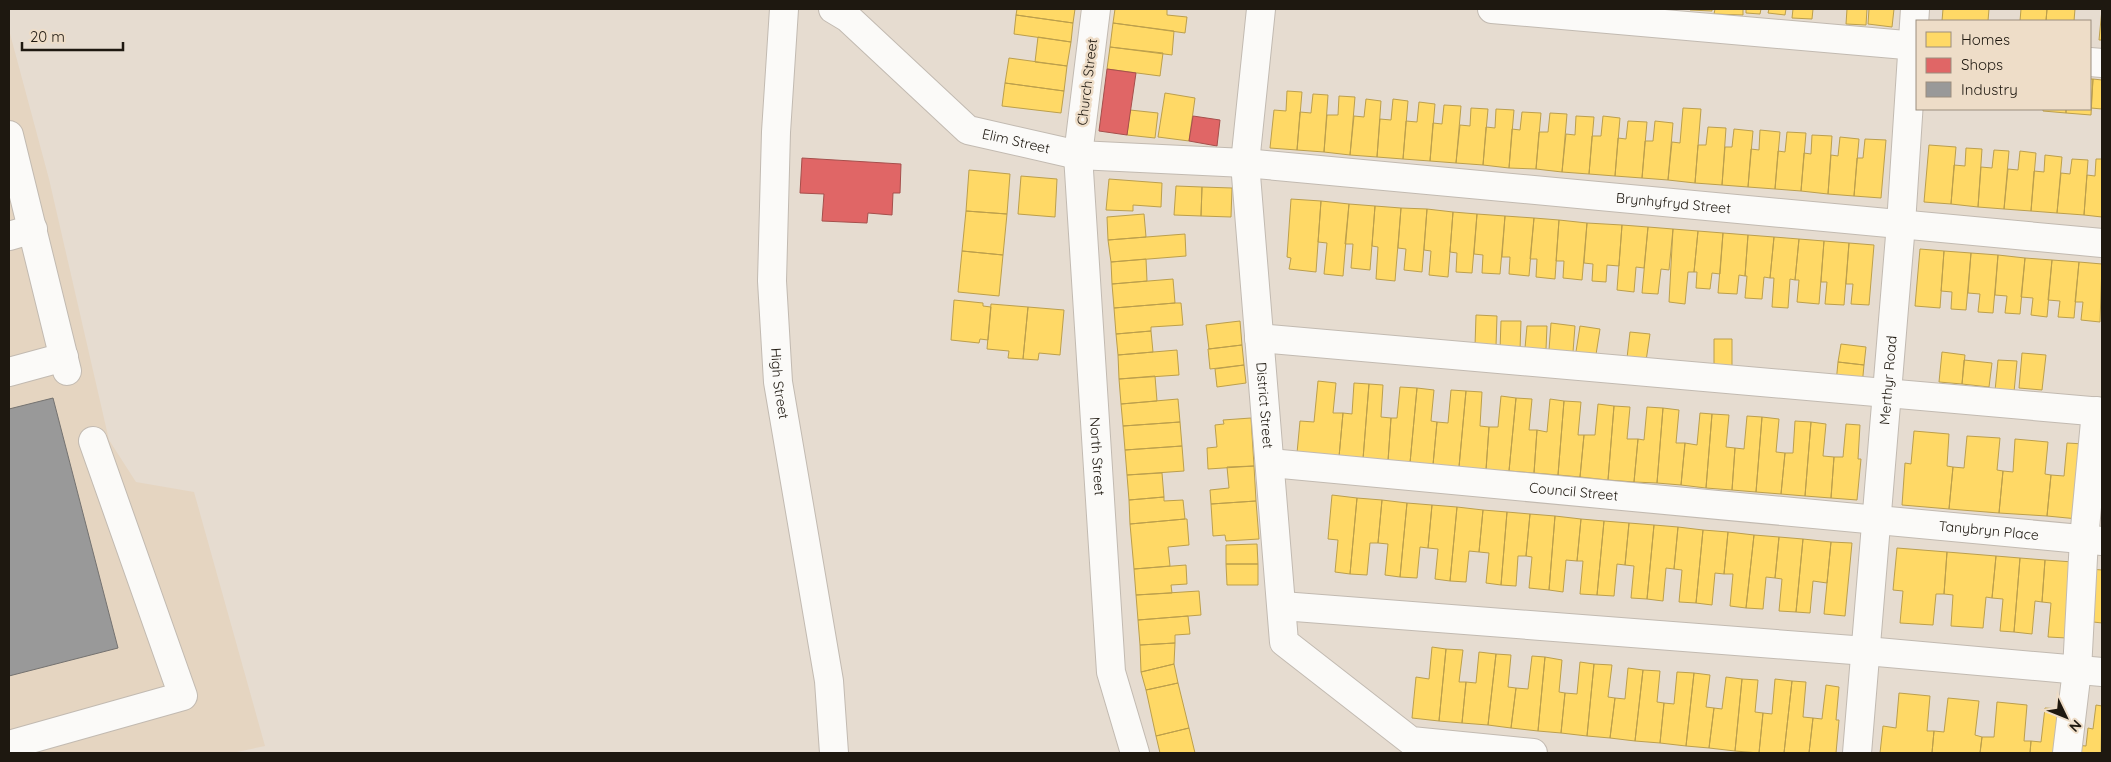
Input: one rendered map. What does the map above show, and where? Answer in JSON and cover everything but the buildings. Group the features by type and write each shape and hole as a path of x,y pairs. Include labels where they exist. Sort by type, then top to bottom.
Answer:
{"street":[{"name":"High Street","path":"784,9 776,132 772,281 778,382 829,681 834,753"},
{"name":"Elim Street","path":"833,9 848,18 968,130 1078,155 1245,162"},
{"name":"Church Street","path":"1078,155 1096,9"},
{"name":"District Street","path":"1261,9 1245,162 1284,642 1385,720 1405,747"},
{"path":"1492,9 1915,46"},
{"name":"Merthyr Road","path":"1857,753 1915,46 1915,9"},
{"path":"9,135 21,233 65,364 9,372"},
{"name":"North Street","path":"1078,155 1111,672 1135,753"},
{"name":"Brynhyfryd Street","path":"1245,162 2102,243"},
{"path":"1259,338 2099,412 2093,540 2090,671 2067,753"},
{"path":"9,745 184,696 93,440"},
{"name":"Council Street","path":"1270,463 1877,520"},
{"name":"Tanybryn Place","path":"1877,520 2093,540"},
{"path":"1282,606 1866,651 2090,671"},
{"path":"1405,747 1533,753"}],"shaded area":[{"path":"9,30 49,179 109,440 136,482 194,492 265,746 232,753 9,753"}]}
